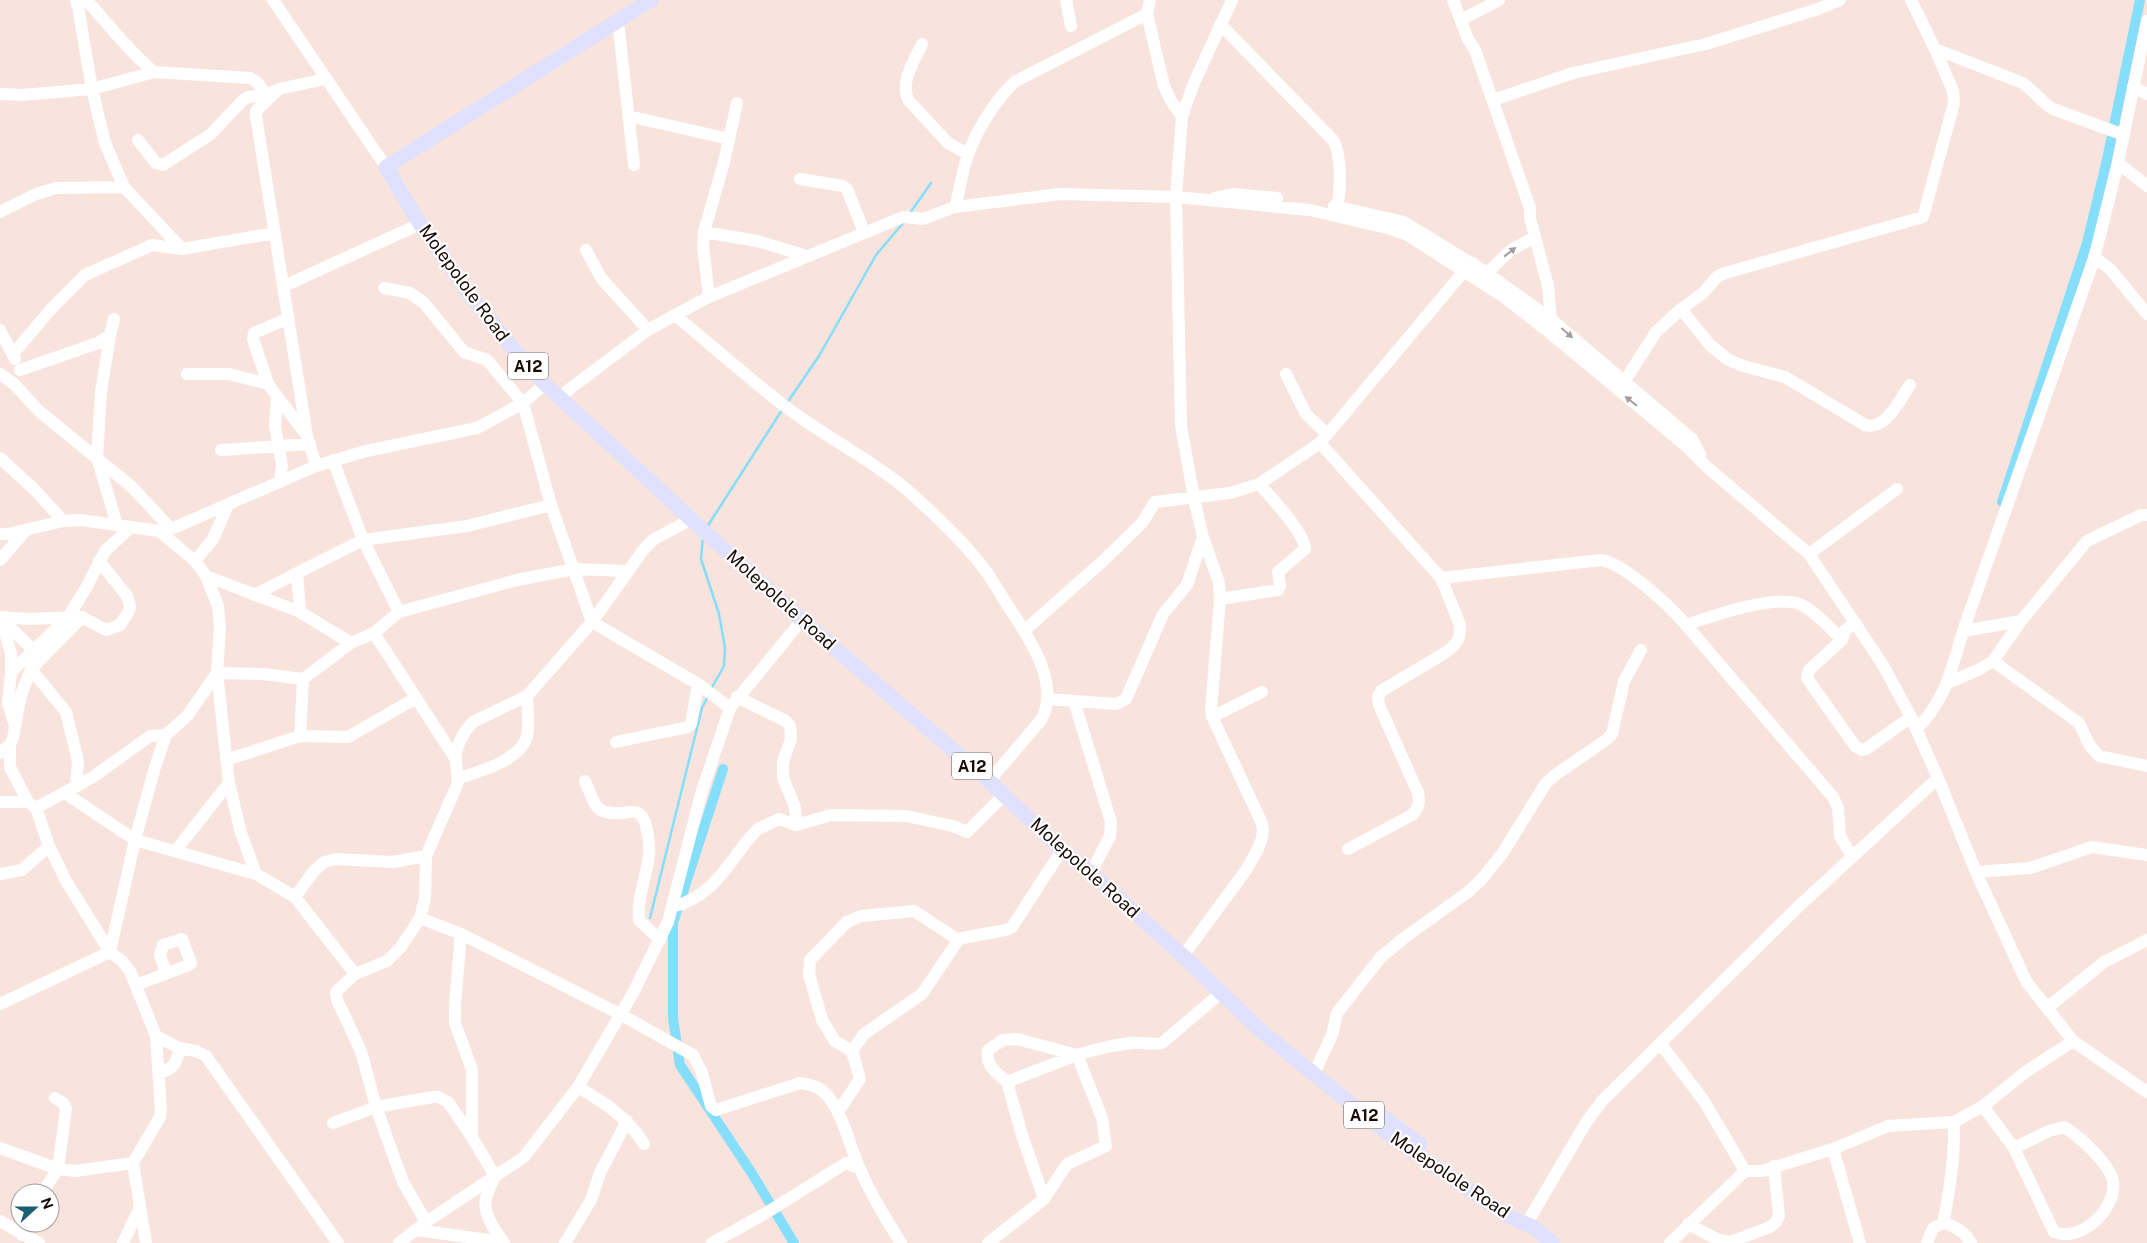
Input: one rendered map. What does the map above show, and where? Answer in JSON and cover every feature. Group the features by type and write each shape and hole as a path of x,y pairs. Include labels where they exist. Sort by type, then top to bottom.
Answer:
{"main road":[{"path":"386,167 651,0"},
{"name":"Molepolole Road","path":"386,167 420,224 496,330 559,397 802,620 989,781 1062,850 1091,873 1183,956 1261,1031 1392,1137 1508,1216 1524,1222"},
{"name":"Molepolole Road","path":"1222,992 1237,1001 1317,1068 1513,1210 1524,1222 1553,1243"}],"street":[{"path":"76,0 102,134 124,187 182,249"},
{"path":"86,0 105,19 135,56 154,72"},
{"path":"273,0 386,167"},
{"path":"1066,0 1071,26"},
{"path":"1150,0 1146,14 1164,86 1171,102 1182,116"},
{"path":"1183,956 1246,870 1258,849 1263,828 1212,718 1210,704 1220,599 1217,577 1203,538 1194,498 1180,408 1176,197 1182,116 1194,83 1232,0"},
{"path":"1453,0 1468,39 1475,50 1493,100 1494,117"},
{"path":"1461,20 1499,0"},
{"path":"1493,100 1573,73 1706,44 1818,9 1840,0"},
{"path":"1620,386 1656,332 1681,309 1703,293 1718,276 1923,217 1954,103 1953,91 1911,0"},
{"path":"956,207 968,154 995,102 1016,81 1146,14"},
{"path":"618,21 634,165"},
{"path":"1856,623 1845,630 1842,640 1809,670 1808,678 1855,746 1862,750 1933,712 1948,683 1964,632 2103,263 2123,166 2124,135 2133,87 2145,40 2147,22"},
{"path":"1220,24 1336,144 1338,161 1336,211"},
{"path":"1468,39 1468,53 1494,117 1524,210 1530,218 1548,286 1548,324"},
{"path":"922,44 904,84 905,93 909,100 948,143 968,154"},
{"path":"1935,49 2023,84 2053,108 2124,135"},
{"path":"0,94 22,95 92,89 154,72 250,78 258,83 261,95 256,111 309,440 316,466"},
{"path":"138,140 156,163 163,165 211,134 243,100 279,89 325,79"},
{"path":"2133,87 2147,94"},
{"path":"256,111 279,89"},
{"path":"709,298 703,246 704,232 729,139 736,103"},
{"path":"628,116 729,139"},
{"path":"2123,166 2142,182"},
{"path":"800,179 843,186 847,189 864,232"},
{"path":"0,212 36,194 51,189 124,187"},
{"path":"559,397 648,330 675,315 709,298 903,216 923,219 956,207 1060,194 1176,197 1205,200 1232,194 1315,202 1336,211 1404,222 1548,324"},
{"path":"284,286 420,224"},
{"path":"704,232 757,240 807,256"},
{"path":"13,354 67,291 85,275 152,245 182,249 276,233"},
{"path":"1487,273 1511,250 1535,237"},
{"path":"586,250 601,278 648,330"},
{"path":"2103,263 2147,314"},
{"path":"1469,267 1487,273 1548,324 1620,386 1686,446 1707,468 1809,554 1883,665 1914,723 1976,872 2026,981 2073,1041 2147,1092"},
{"path":"1025,630 1103,561 1142,523 1155,502 1230,493 1259,484 1324,439 1469,267"},
{"path":"384,288 410,293 424,303 464,352 487,360 522,403 551,504 592,622 698,684 734,702 786,721 790,726 791,739 783,762 783,778 794,807 796,825"},
{"path":"1681,309 1710,345 1727,359 1743,366 1785,377 1865,426 1872,427 1882,423 1910,385"},
{"path":"675,315 788,408 915,497 978,562 1025,630 1045,676 1047,699 1045,712 1041,720 989,781"},
{"path":"289,318 257,331 253,336 268,384 309,440"},
{"path":"114,319 99,412 97,457 117,526"},
{"path":"0,330 20,370 21,391"},
{"path":"20,370 98,343 110,335"},
{"path":"0,374 21,391 39,411 97,457 139,494 165,530 206,576 218,606 220,628 217,673 229,783 241,833 256,874"},
{"path":"187,374 228,374 268,384"},
{"path":"1286,374 1306,414 1324,439 1441,578 1460,625 1459,639 1455,646 1384,688 1378,697 1379,705 1418,793 1420,801 1418,809 1412,815 1348,849"},
{"path":"0,534 8,534 63,521 81,520 130,528 165,530 333,460 366,451 477,428 522,403 545,384"},
{"path":"277,397 275,426 282,465 280,482"},
{"path":"221,450 278,446 309,440"},
{"path":"0,458 35,490 63,521"},
{"path":"333,460 363,540 399,612"},
{"path":"1220,599 1278,590 1280,586 1278,572 1305,549 1305,543 1299,533 1259,484"},
{"path":"1809,554 1897,489"},
{"path":"254,595 363,540 467,526 551,504"},
{"path":"195,562 213,539 228,505"},
{"path":"1948,683 1993,661 2021,621 2087,541 2145,514"},
{"path":"455,758 462,736 472,722 527,696 592,622 628,571 654,539 692,519"},
{"path":"12,672 68,617 107,548 130,528"},
{"path":"0,560 26,530"},
{"path":"1047,699 1116,704 1126,699 1162,614 1188,585 1203,538"},
{"path":"1441,578 1601,560 1608,561 1659,596 1833,797 1838,808 1840,836 1852,856"},
{"path":"0,617 27,619 82,617 106,630 120,625 129,611 127,596 99,561"},
{"path":"217,673 263,674 303,679 351,643 374,633 399,612 517,580 574,569 628,571"},
{"path":"297,573 300,612"},
{"path":"206,576 300,612 351,643"},
{"path":"218,606 231,587"},
{"path":"1686,625 1753,605 1788,601 1805,607 1821,619 1842,640"},
{"path":"0,617 33,650"},
{"path":"0,617 11,654 12,672 8,703 16,729"},
{"path":"31,669 82,617"},
{"path":"400,1243 426,1222 524,1157 578,1087 633,993 668,922 700,794 734,702 802,620"},
{"path":"1964,632 2021,621"},
{"path":"374,633 455,758 459,778 426,856 425,898 420,918 401,947 387,962 354,974 338,989 336,997 361,1051 376,1107 403,1182 426,1222"},
{"path":"33,650 31,669 21,695 16,729 5,749 10,767 32,805 66,881 110,952 126,965 156,1036 160,1117 133,1163 146,1243"},
{"path":"1317,1068 1332,1036 1337,1013 1381,957 1468,892 1481,880 1502,854 1546,783 1612,734 1624,681 1641,650"},
{"path":"1993,661 2079,723 2090,746 2099,756 2147,766"},
{"path":"31,669 66,712 78,761 70,790"},
{"path":"110,952 135,840 166,735 188,715 217,673"},
{"path":"300,736 303,679"},
{"path":"616,742 688,727 698,684"},
{"path":"1212,718 1262,692"},
{"path":"459,778 492,767 510,756 525,742 527,735 527,696"},
{"path":"226,760 300,736 348,736 416,698"},
{"path":"1074,701 1111,822 1110,836 1091,873"},
{"path":"0,802 32,805 70,790 102,771 150,736 166,735"},
{"path":"1524,1222 1594,1110 1799,906 1938,778"},
{"path":"585,781 596,807 600,811 608,814 635,812 640,814 645,823 650,839 650,855 639,906 639,920 660,940"},
{"path":"176,850 229,783"},
{"path":"70,790 135,840 256,874 295,897 354,974"},
{"path":"672,907 686,904 714,885 732,859 758,829 779,819 796,825 837,815 906,816 953,826 967,832 1004,795"},
{"path":"0,874 22,870 49,846"},
{"path":"1976,872 2030,868 2092,847 2147,855"},
{"path":"838,1112 860,1079 852,1051 835,1041 822,1020 808,974 810,960 847,922 861,916 914,911 957,939 1006,930 1012,927 1062,850"},
{"path":"295,897 314,871 324,862 336,860 393,862 426,856"},
{"path":"420,918 461,934 620,1014 693,1055 702,1073 712,1106 716,1110 800,1083 810,1084 826,1094 838,1112 860,1169 901,1243"},
{"path":"461,934 455,1023 472,1070 472,1137"},
{"path":"852,1051 864,1034 922,994 957,942 957,939"},
{"path":"2047,1008 2104,962 2147,940"},
{"path":"0,1004 110,952"},
{"path":"136,985 166,973"},
{"path":"1006,1082 1076,1055 1130,1043 1151,1045 1162,1043 1222,992"},
{"path":"156,1036 179,1048 196,1051 206,1056 338,1243"},
{"path":"1044,1199 1006,1082 992,1069 987,1061 988,1050 1002,1040 1017,1039 1076,1055"},
{"path":"1670,1243 1745,1170 1762,1171 1833,1149 1888,1126 1954,1122 1983,1106 2027,1071 2073,1041"},
{"path":"1660,1043 1704,1101 1745,1170"},
{"path":"159,1073 170,1070 176,1063 179,1048"},
{"path":"988,1243 1044,1199 1067,1164 1106,1146 1102,1118 1076,1055"},
{"path":"578,1087 613,1108 627,1121 644,1144"},
{"path":"333,1123 376,1107 438,1097 448,1102 495,1176"},
{"path":"49,1183 58,1169 66,1109 55,1098"},
{"path":"1983,1106 2014,1148 2054,1232 2065,1241 2072,1242 2091,1233 2104,1217 2113,1190 2113,1182 2106,1165 2064,1127 2048,1131 2014,1148"},
{"path":"565,1243 591,1200 600,1173 627,1121"},
{"path":"1943,1223 1955,1144 1954,1122"},
{"path":"0,1148 58,1169 83,1171 133,1163"},
{"path":"1833,1149 1860,1243"},
{"path":"712,1243 766,1213 846,1163 860,1169"},
{"path":"1688,1224 1717,1239 1730,1242 1770,1227 1779,1216 1774,1166"},
{"path":"495,1176 485,1200 486,1208 504,1243"},
{"path":"123,1243 140,1207"},
{"path":"1927,1243 1933,1228 1943,1223 1959,1229 1967,1236 1971,1243"},
{"path":"416,1230 504,1243"},
{"path":"28,1233 39,1243"}],"waterway":[{"path":"2002,502 2087,243 2106,164 2140,0"},
{"path":"910,213 931,183"},
{"path":"787,403 819,356 876,255 904,222"},
{"path":"707,527 782,410"},
{"path":"703,536 701,559 719,614 725,648 724,666 711,689"},
{"path":"650,918 702,708 708,696"},
{"path":"723,769 673,923 673,1018 680,1065 751,1172 794,1243"}]}
